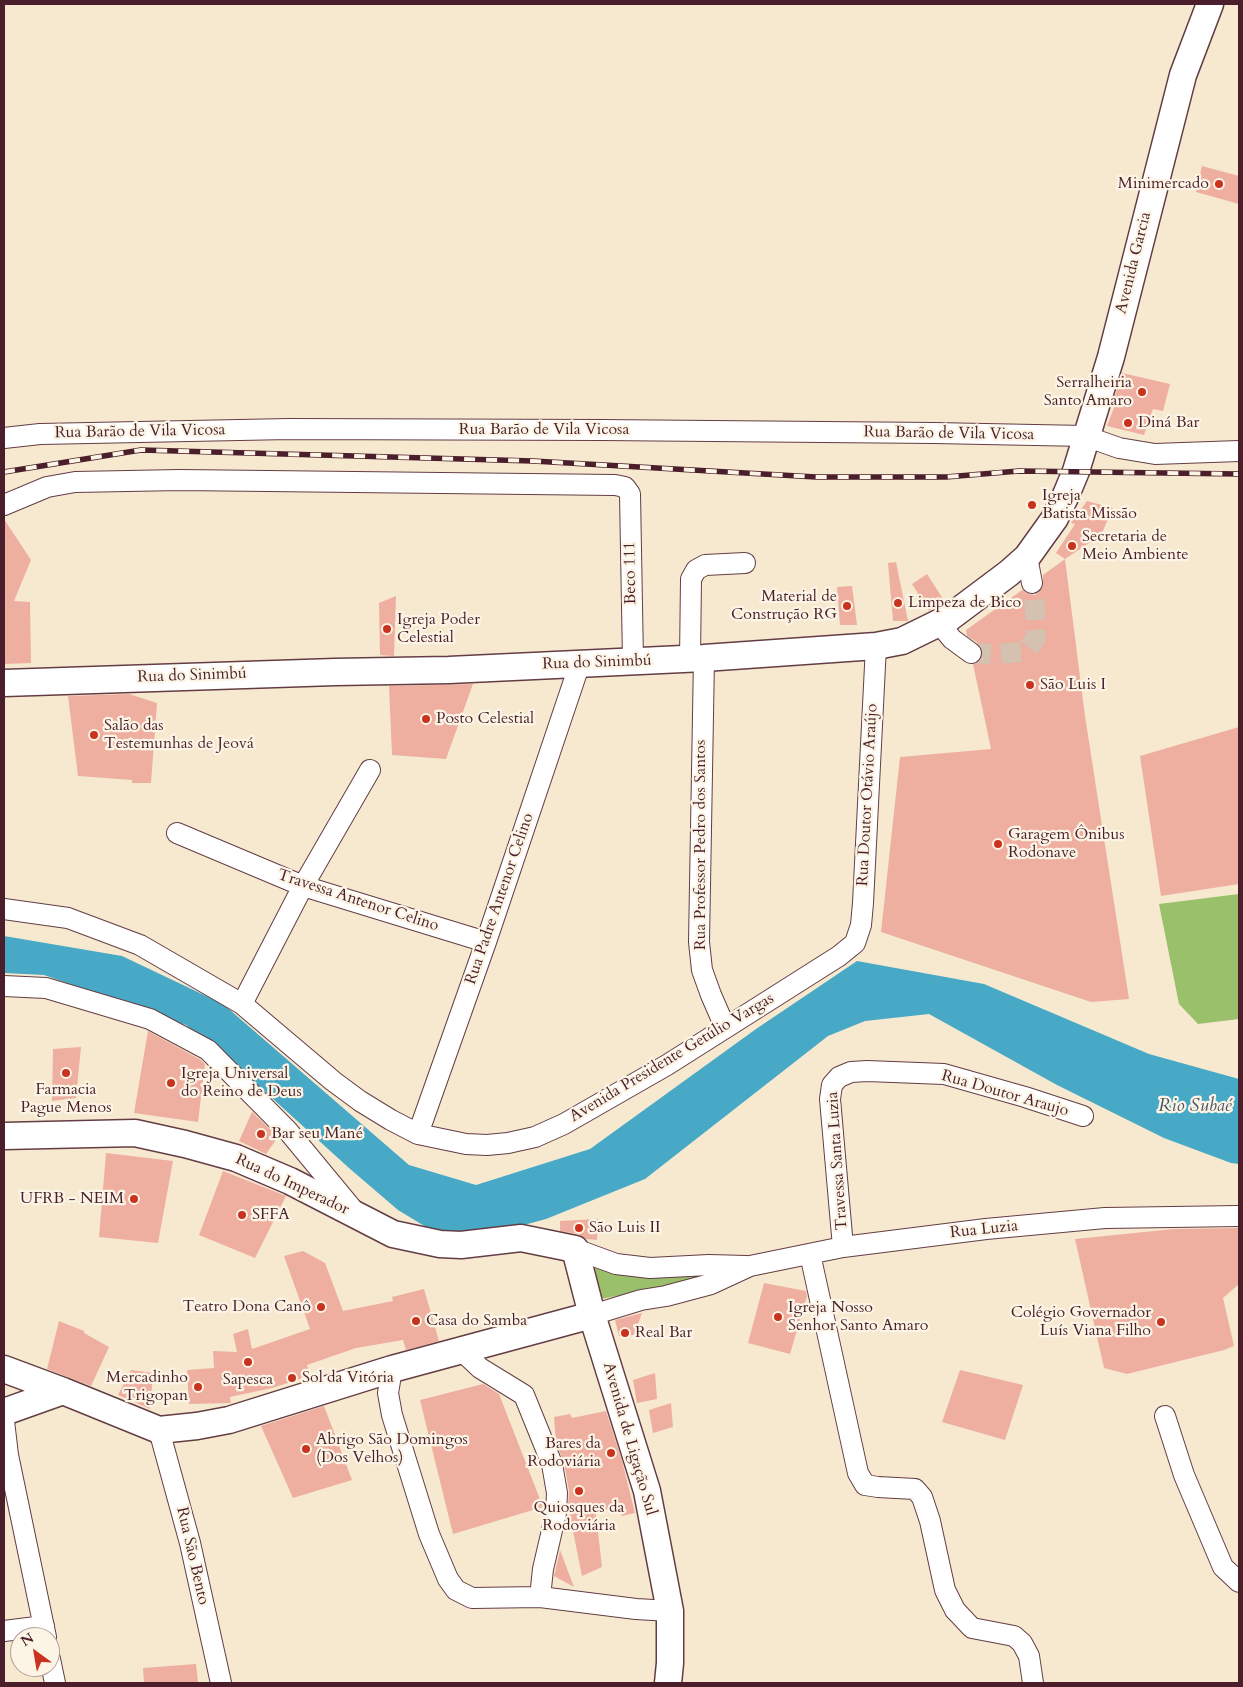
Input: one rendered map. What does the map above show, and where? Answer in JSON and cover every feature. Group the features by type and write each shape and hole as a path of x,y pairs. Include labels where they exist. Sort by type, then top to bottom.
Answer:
{"main road":[{"name":"Avenida Garcia","path":"1086,436 1111,357 1183,75 1210,4"},
{"name":"Rua do Sinimbú","path":"4,683 325,672 449,670 697,659 876,646 902,641 949,618 1009,573 1027,557 1055,518 1076,471 1086,436"},
{"name":"Rua do Imperador","path":"4,1136 134,1134 185,1144 236,1158 290,1180 393,1234 440,1244 461,1245 521,1238 575,1249"},
{"name":"Avenida de Ligação Sul","path":"575,1249 592,1315 647,1491 670,1611 668,1683"},
{"path":"4,1369 160,1430 228,1420 392,1369 592,1315"},
{"path":"4,1412 63,1391"}],"street":[{"name":"Rua Barão de Vila Vicosa","path":"4,438 59,434 289,429 601,430 1086,436 1119,448 1155,454 1239,451"},
{"name":"Beco 111","path":"4,505 47,487 75,482 180,480 615,485 624,487 630,494 633,661"},
{"path":"1027,557 1032,583"},
{"name":"Rua Professor Pedro dos Santos","path":"725,1027 702,970 698,942 697,659 690,578 696,570 706,565 745,563"},
{"path":"939,623 952,639 971,653"},
{"name":"Rua Doutor Otávio Araújo","path":"855,942 861,925 863,903 876,646"},
{"name":"Rua Padre Antenor Celino","path":"418,1134 486,942 580,663"},
{"path":"242,1004 303,886 370,770"},
{"name":"Travessa Antenor Celino","path":"177,833 303,886 486,942"},
{"name":"Avenida Presidente Getúlio Vargas","path":"4,909 68,918 140,945 242,1004 333,1081 360,1101 391,1120 418,1134 466,1144 487,1145 535,1137 564,1124 667,1065 839,956 855,942"},
{"path":"4,986 46,988 150,1019 208,1050 288,1131 357,1215"},
{"name":"Rua Doutor Araujo","path":"839,1077 851,1072 867,1071 944,1074 1025,1097 1082,1116"},
{"name":"Travessa Santa Luzia","path":"839,1077 832,1085 830,1099 844,1247"},
{"name":"Rua Luzia","path":"575,1249 616,1264 650,1268 709,1265 750,1266 844,1247 986,1229 1105,1218 1230,1216"},
{"path":"810,1254 858,1473 865,1485 878,1488 915,1490 922,1497 930,1521 945,1590 955,1610 972,1628 1014,1636 1022,1643 1029,1656 1033,1683"},
{"name":"Rua Luzia","path":"592,1315 641,1300 666,1296 712,1284 750,1266"},
{"path":"462,1351 480,1368 524,1395 552,1464 557,1493 556,1513 543,1570 540,1597"},
{"path":"392,1369 388,1393 392,1415 429,1534 448,1579 456,1590 472,1598 540,1597 636,1609 670,1611"},
{"path":"1165,1416 1184,1475 1223,1567 1239,1582"},
{"path":"4,1421 6,1456 44,1627"},
{"name":"Rua São Bento","path":"160,1430 190,1543 220,1683"}],"green space":[{"path":"1239,894 1239,1019 1198,1024 1179,1004 1159,904"},
{"path":"590,1267 637,1276 707,1268 719,1278 600,1299"}],"water":[{"name":"Rio Subaé","path":"4,936 122,956 223,1004 409,1165 476,1185 590,1149 756,1029 857,961 984,984 1149,1054 1239,1079 1239,1164 1231,1163 1164,1138 1057,1085 929,1014 865,1021 828,1036 645,1179 546,1219 494,1233 431,1230 398,1210 250,1078 186,1025 44,975 4,973"}],"building":[{"name":"Minimercado","path":"1202,166 1239,176 1239,204 1196,192"},
{"path":"1122,373 1170,384 1163,411 1153,409 1144,435 1107,426 1117,400 1114,399"},
{"path":"1087,501 1113,508 1101,535 1065,559 1056,553 1075,524 1071,523"},
{"path":"4,519 31,560 14,601 30,602 31,663 4,664"},
{"name":"Garagem Ônibus Rodonave","path":"1065,559 1085,716 1129,999 1091,1002 881,932 900,757 991,749 973,664 981,660 983,655 982,649 978,643 967,636 966,630 1022,590 1035,595 1043,586 1043,575"},
{"name":"Limpeza de Bico","path":"896,562 908,621 893,621 888,563"},
{"path":"927,574 945,602 929,611 912,584"},
{"name":"Material de Construção RG","path":"852,586 857,625 840,625 837,587"},
{"name":"Igreja Poder Celestial","path":"396,596 394,656 380,655 379,603"},
{"name":"Posto Celestial","path":"473,684 446,759 392,755 389,686"},
{"path":"129,694 157,703 151,783 132,783 132,780 78,776 68,696"},
{"path":"1239,727 1239,884 1161,896 1140,756"},
{"name":"Igreja Universal do Reino de Deus","path":"148,1031 205,1064 198,1122 134,1113"},
{"name":"Farmacia Pague Menos","path":"81,1047 76,1098 52,1101 53,1049"},
{"name":"Bar seu Mané","path":"252,1112 278,1137 266,1154 239,1141"},
{"name":"UFRB - NEIM","path":"106,1153 173,1161 158,1243 99,1237"},
{"name":"SFFA","path":"223,1171 286,1196 255,1258 199,1235"},
{"name":"São Luis II","path":"598,1219 597,1240 586,1239 578,1234 560,1231 560,1221"},
{"name":"Colégio Governador Luís Viana Filho","path":"1239,1228 1239,1284 1223,1298 1234,1346 1127,1374 1104,1368 1075,1239 1174,1229"},
{"path":"303,1251 325,1263 343,1311 393,1301 392,1297 424,1289 439,1341 406,1350 403,1340 356,1348 307,1365 310,1376 272,1388 230,1397 231,1403 189,1404 187,1370 214,1368 213,1351 237,1352 233,1334 248,1329 252,1349 310,1329 284,1256"},
{"name":"Igreja Nosso Senhor Santo Amaro","path":"764,1283 806,1291 807,1296 790,1354 748,1343"},
{"path":"642,1313 634,1335 619,1336 615,1320"},
{"path":"59,1321 84,1331 84,1333 109,1347 91,1386 47,1369"},
{"path":"131,1370 153,1373 150,1409 118,1395"},
{"path":"960,1370 1023,1385 1005,1440 942,1422"},
{"path":"655,1373 657,1399 637,1403 633,1380"},
{"path":"483,1384 499,1394 543,1507 453,1534 420,1400"},
{"path":"671,1403 673,1427 653,1433 649,1410"},
{"name":"Abrigo São Domingos (Dos Velhos)","path":"324,1406 352,1480 293,1498 261,1426"},
{"path":"606,1411 622,1461 635,1513 622,1516 616,1506 596,1514 602,1567 582,1576 568,1506 569,1491 564,1462 556,1443 554,1417 570,1414 572,1418"},
{"path":"560,1550 574,1587 554,1576"},
{"path":"196,1664 198,1683 144,1683 143,1668"}],"tunnel":[{"path":"971,653 1025,652 1036,638 1032,583"}],"railway":[{"path":"4,472 141,450 533,461 816,477 946,477 1019,471 1239,474"}],"place":[{"name":"Minimercado","path":"1219,184"},
{"name":"Serralheiria Santo Amaro","path":"1142,392"},
{"name":"Diná Bar","path":"1128,423"},
{"name":"Igreja Batista Missão","path":"1032,505"},
{"name":"Secretaria de Meio Ambiente","path":"1072,546"},
{"name":"Limpeza de Bico","path":"898,603"},
{"name":"Material de Construção RG","path":"847,606"},
{"name":"Igreja Poder Celestial","path":"387,629"},
{"name":"São Luis I","path":"1030,685"},
{"name":"Posto Celestial","path":"426,719"},
{"name":"Salão das Testemunhas de Jeová","path":"94,735"},
{"name":"Garagem Ônibus Rodonave","path":"998,844"},
{"name":"Farmacia Pague Menos","path":"66,1073"},
{"name":"Igreja Universal do Reino de Deus","path":"171,1083"},
{"name":"Bar seu Mané","path":"261,1134"},
{"name":"UFRB - NEIM","path":"134,1199"},
{"name":"SFFA","path":"242,1215"},
{"name":"São Luis II","path":"579,1228"},
{"name":"Teatro Dona Canô","path":"321,1307"},
{"name":"Igreja Nosso Senhor Santo Amaro","path":"778,1317"},
{"name":"Casa do Samba","path":"416,1321"},
{"name":"Colégio Governador Luís Viana Filho","path":"1161,1322"},
{"name":"Real Bar","path":"625,1333"},
{"name":"Sapesca","path":"248,1362"},
{"name":"Sol da Vitória","path":"292,1378"},
{"name":"Mercadinho Trigopan","path":"198,1387"},
{"name":"Abrigo São Domingos (Dos Velhos)","path":"306,1449"},
{"name":"Bares da Rodoviária","path":"611,1453"},
{"name":"Quiosques da Rodoviária","path":"579,1491"}]}
